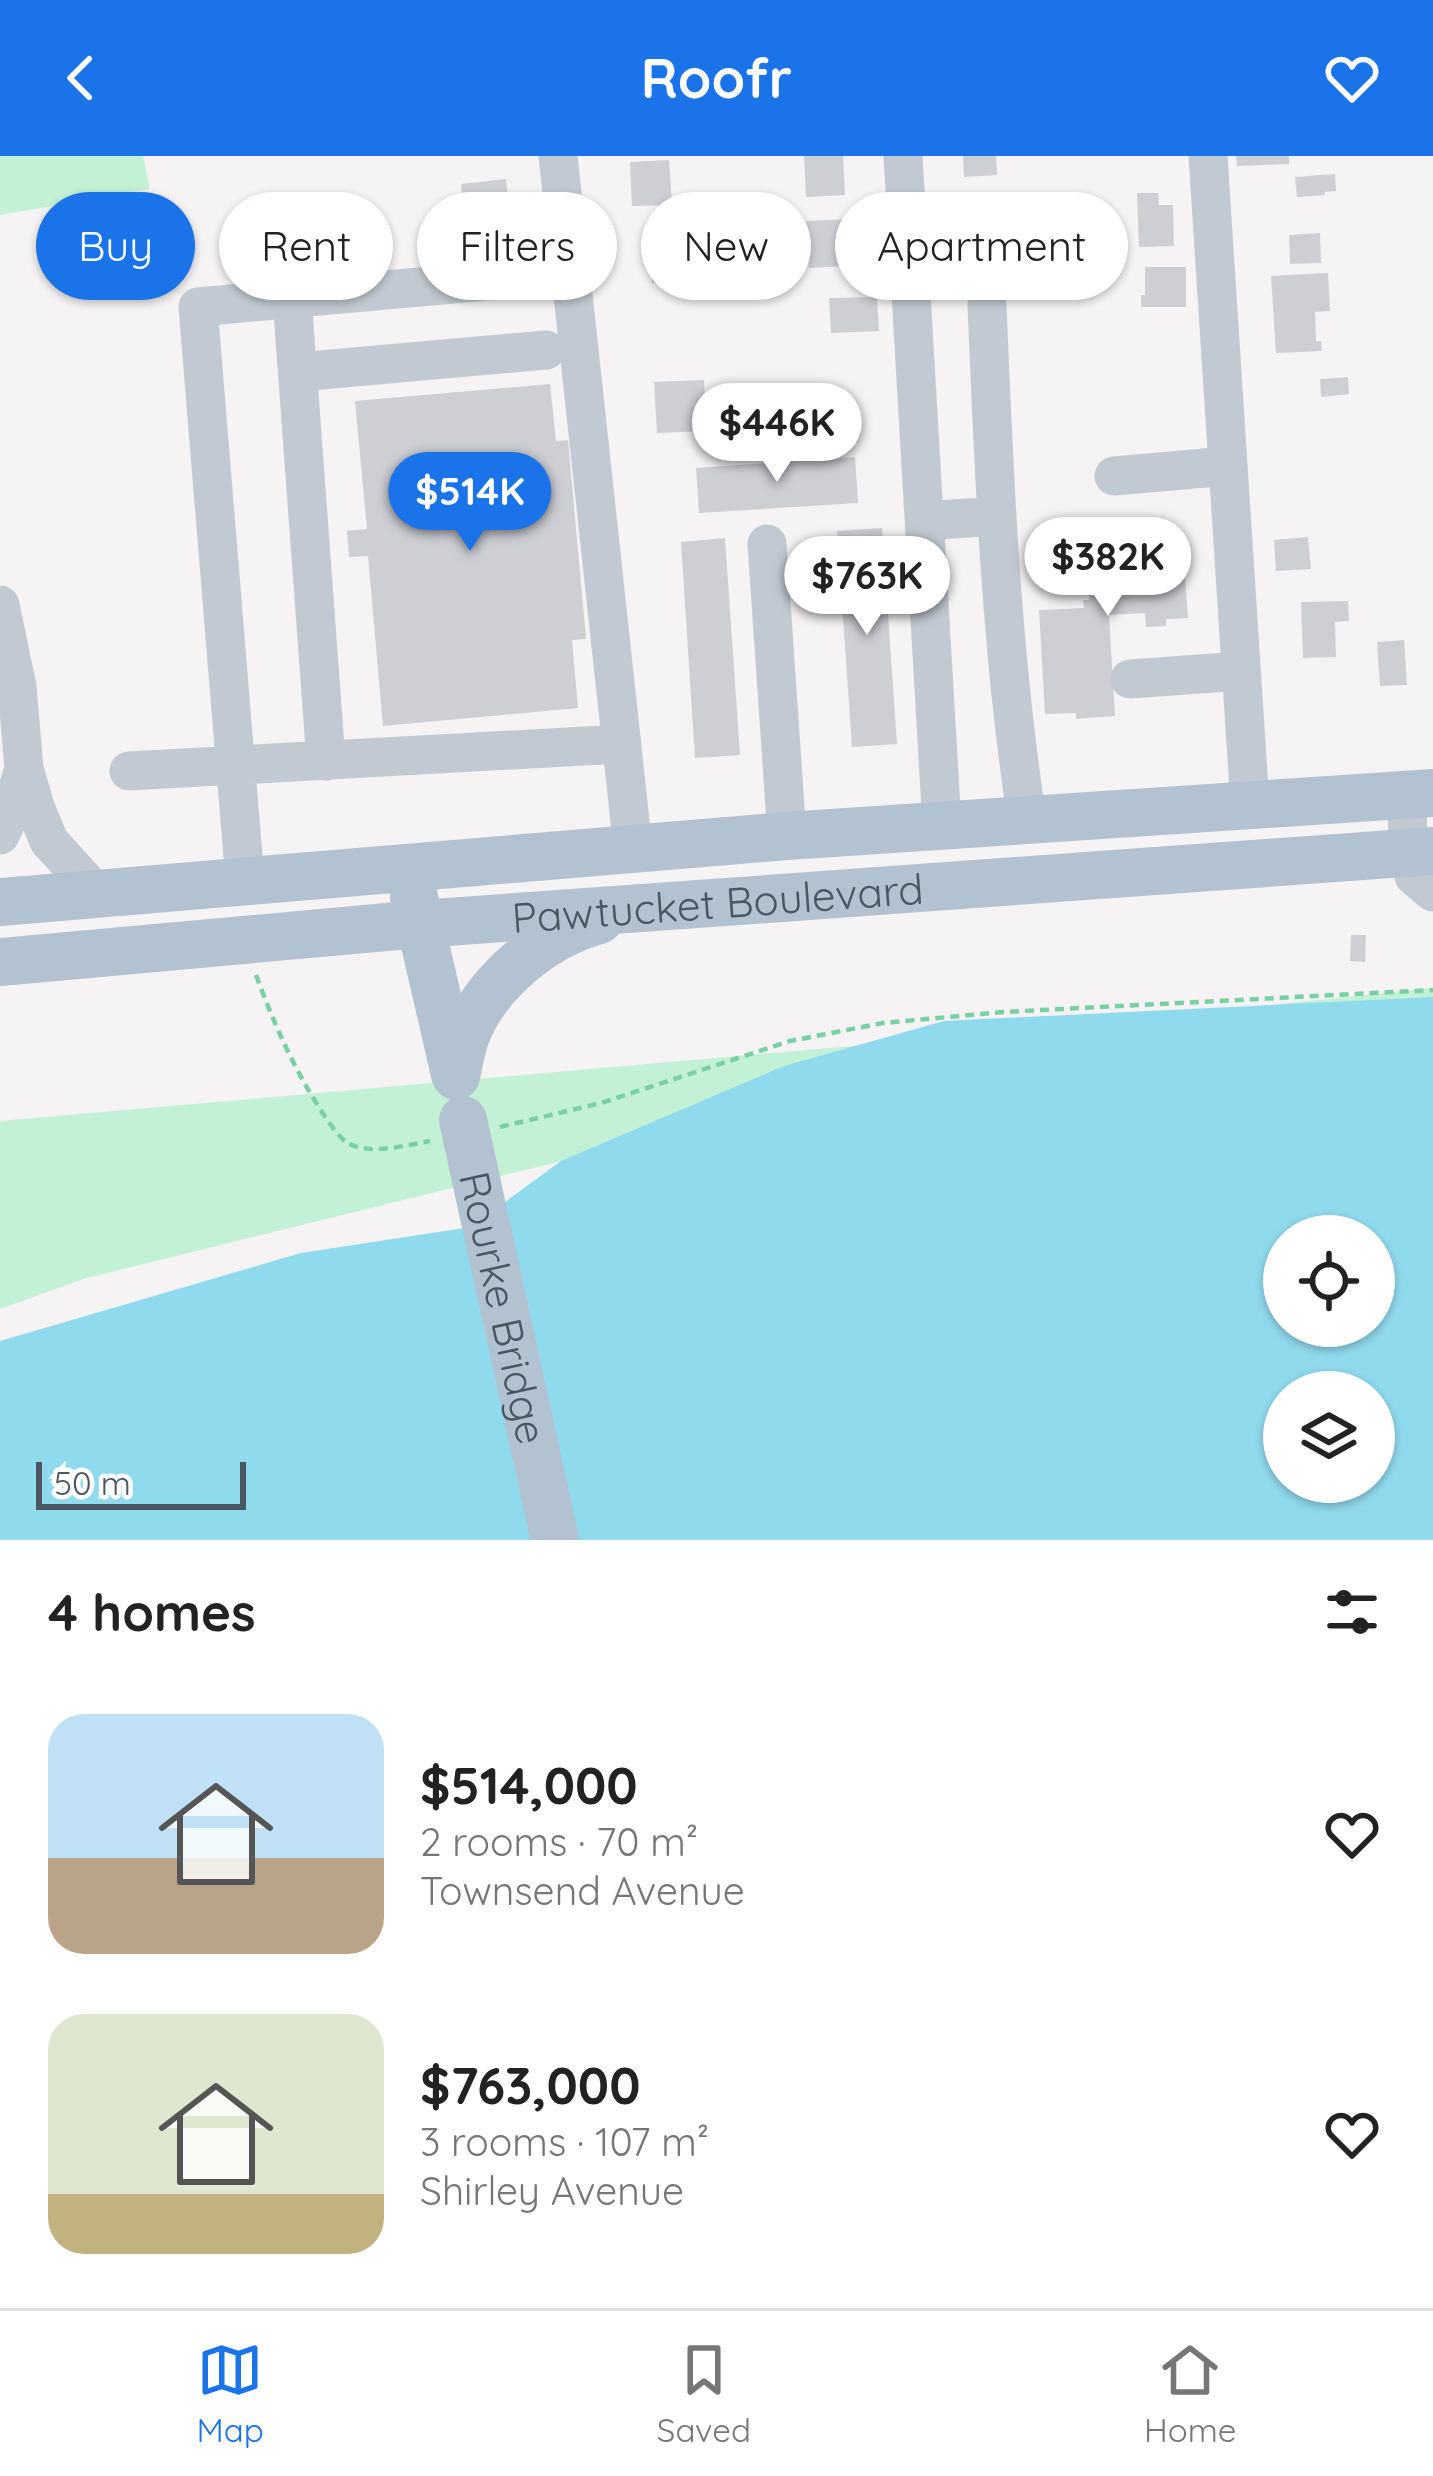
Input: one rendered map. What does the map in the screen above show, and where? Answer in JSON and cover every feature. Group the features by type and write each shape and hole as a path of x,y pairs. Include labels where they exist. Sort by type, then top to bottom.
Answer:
{"main road":[{"name":"Pawtucket Boulevard","path":"0,902 787,836 1419,794"},
{"name":"Pawtucket Boulevard","path":"0,962 675,905 1425,865"},
{"name":"Rourke Bridge","path":"406,867 555,1540"},
{"path":"464,1116 465,1037 480,1008 513,970 550,940 584,924 675,905"}],"street":[{"path":"559,156 633,849"},
{"path":"903,156 942,826"},
{"path":"1208,156 1250,805"},
{"path":"245,881 198,307 271,300"},
{"path":"292,300 326,761"},
{"path":"987,304 996,517 1016,744 1028,820"},
{"path":"298,372 546,350"},
{"path":"1114,476 1228,466"},
{"path":"925,521 996,517"},
{"path":"767,544 787,836"},
{"path":"0,604 17,687 24,768 49,841 97,894"},
{"path":"1130,679 1241,671"},
{"path":"129,771 622,744"},
{"path":"0,835 24,768"},
{"path":"1419,794 1425,865"}],"path":[{"path":"242,940 301,1080 347,1143 363,1147 395,1148 464,1116 601,1102 790,1041 883,1023 1003,1012 1433,990"}],"green space":[{"path":"0,156 143,156 150,189 36,192 36,209 0,215"},
{"path":"1433,988 1433,1042 679,1132 83,1279 0,1309 0,1121 1011,1032"}],"water":[{"path":"1433,997 1433,1540 0,1540 0,1341 301,1253 471,1227 561,1161 784,1066 944,1021"}],"building":[{"path":"804,156 843,156 845,192 811,197 806,192"},
{"path":"963,156 996,156 997,175 964,177"},
{"path":"1236,156 1289,156 1289,164 1237,166"},
{"path":"669,160 671,192 641,192 641,206 632,206 630,162"},
{"path":"1335,174 1336,191 1297,197 1295,177"},
{"path":"506,179 507,192 462,192 461,184"},
{"path":"1137,193 1158,193 1159,205 1173,205 1174,246 1139,247"},
{"path":"835,220 835,267 811,268 811,221"},
{"path":"1320,233 1321,263 1290,264 1289,235"},
{"path":"1145,267 1186,267 1186,307 1141,307"},
{"path":"1328,273 1330,311 1315,312 1316,341 1321,341 1322,351 1276,353 1271,276"},
{"path":"829,298 877,300 879,331 831,333"},
{"path":"1348,377 1349,394 1321,397 1320,379"},
{"path":"704,380 706,431 657,433 654,382"},
{"path":"550,384 556,441 568,440 586,639 572,640 578,708 383,726 368,556 349,557 347,531 367,529 355,401"},
{"path":"855,457 858,503 699,513 696,468"},
{"path":"1160,520 1168,563 1184,562 1188,618 1166,619 1166,626 1146,627 1145,613 1109,615 1115,716 1076,719 1076,713 1045,714 1039,610 1084,608 1083,600 1089,600 1088,584 1097,584 1104,567 1102,524"},
{"path":"882,528 897,744 852,747 837,531"},
{"path":"1308,537 1311,569 1276,571 1274,540"},
{"path":"725,538 740,755 695,758 681,542"},
{"path":"1348,601 1349,621 1335,622 1336,657 1303,658 1301,602"},
{"path":"1404,640 1407,685 1380,686 1377,642"},
{"path":"1351,935 1366,935 1365,962 1350,961"}]}
